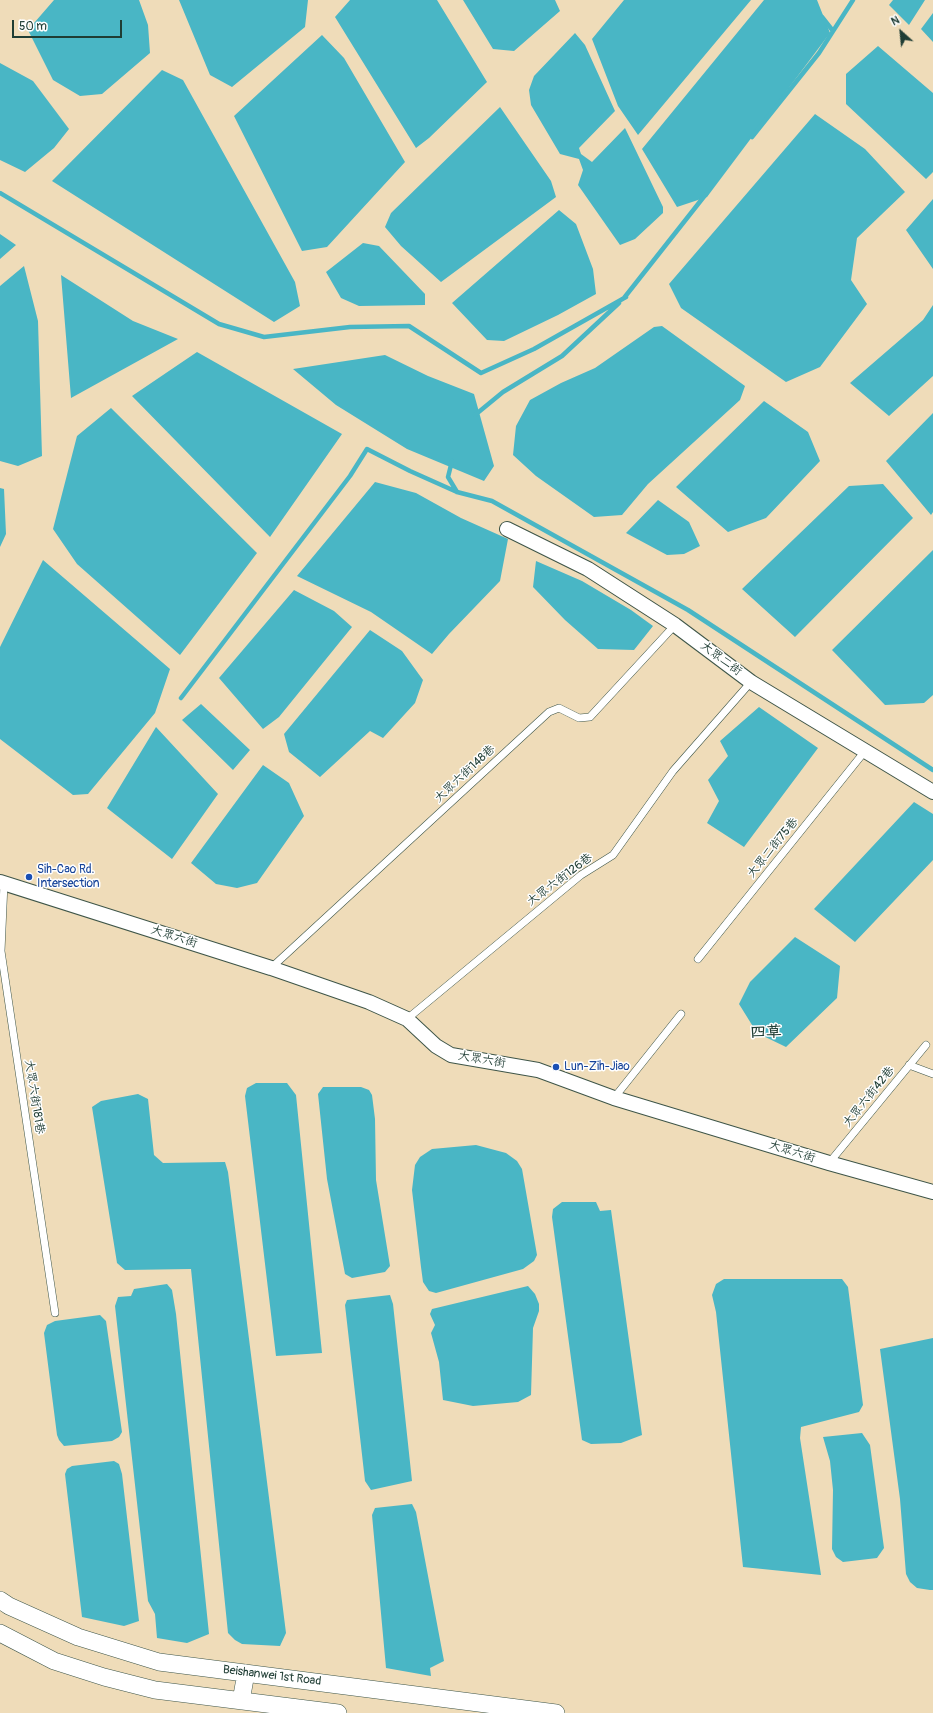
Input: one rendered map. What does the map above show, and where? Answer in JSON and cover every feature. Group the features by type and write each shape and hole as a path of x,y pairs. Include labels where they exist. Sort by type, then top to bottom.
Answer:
{"street":[{"name":"大眾二街","path":"507,528 588,569 675,625 751,682 933,792"},
{"name":"大眾六街","path":"2,883 271,968 369,1002 407,1019 436,1046 451,1055 538,1070 614,1098 829,1164 933,1192"},
{"name":"Beishanwei 1st Road","path":"0,1600 9,1606 78,1637 159,1662 509,1710 556,1713"},
{"path":"0,1633 54,1661 104,1677 155,1690 338,1713"},
{"path":"241,1701 246,1673"}],"lane":[{"name":"大眾六街148巷","path":"271,968 549,712 559,708 579,718 590,717 675,625"},
{"name":"大眾六街126巷","path":"407,1019 581,875 613,855 673,771 751,682"},
{"name":"大眾二街75巷","path":"698,959 865,750"},
{"name":"大眾六街181巷","path":"2,883 1,951 55,1313"},
{"path":"614,1098 680,1014"},
{"name":"大眾六街42巷","path":"829,1164 926,1045"},
{"path":"909,1065 933,1074"}],"water":[{"path":"54,0 139,0 148,25 150,53 102,94 80,96 53,80 28,30"},
{"path":"179,0 308,0 305,27 232,87 210,75"},
{"path":"350,0 437,0 487,82 429,138 416,148 335,17"},
{"path":"463,0 555,0 560,11 514,51 493,49"},
{"path":"624,0 751,0 638,135 618,106 592,39"},
{"path":"764,0 817,0 830,33 707,197 677,207 642,149"},
{"path":"893,0 925,0 909,25 889,5"},
{"path":"933,13 933,42 921,29"},
{"path":"575,33 585,45 615,111 579,148 581,154 592,162 625,128 663,207 663,213 635,239 620,245 578,185 583,170 579,159 560,154 531,105 529,90 534,76"},
{"path":"322,35 344,58 405,162 327,247 302,251 234,116"},
{"path":"878,46 933,93 933,172 926,179 846,104 846,74"},
{"path":"0,63 33,81 69,129 54,148 25,172 0,160"},
{"path":"162,70 183,80 295,282 300,306 274,322 52,181"},
{"path":"500,107 551,181 556,197 441,282 401,246 385,227 391,213"},
{"path":"815,114 865,149 905,192 857,238 851,280 867,304 820,367 786,382 681,308 669,284"},
{"path":"933,199 933,269 906,230"},
{"path":"559,210 576,224 593,269 596,294 558,315 504,341 487,340 452,303"},
{"path":"0,234 16,245 0,259"},
{"path":"363,243 379,246 425,294 425,305 359,306 341,298 326,272"},
{"path":"24,266 38,321 42,456 18,466 0,461 0,286"},
{"path":"61,275 133,321 178,339 71,398"},
{"path":"933,305 933,376 889,416 850,383 923,320"},
{"path":"662,326 745,386 740,400 648,484 622,515 594,517 536,476 513,455 516,426 530,400 561,383 595,368 654,327"},
{"path":"197,352 342,434 270,537 132,396"},
{"path":"385,355 428,376 474,394 494,466 484,481 407,449 336,405 293,369"},
{"path":"764,401 808,432 820,461 766,518 728,532 676,487"},
{"path":"111,408 257,553 180,655 77,564 53,529 77,436"},
{"path":"933,413 933,512 931,515 886,461"},
{"path":"375,482 416,493 461,518 508,539 500,581 432,654 371,612 297,576"},
{"path":"883,484 913,518 795,637 742,589 849,486"},
{"path":"0,488 4,489 6,534 0,547"},
{"path":"658,500 689,522 700,546 684,554 667,555 626,533"},
{"path":"933,550 933,695 924,703 885,705 832,650"},
{"path":"43,560 170,669 155,713 88,794 73,795 0,739 0,647"},
{"path":"536,561 582,581 631,610 653,626 634,650 598,649 565,620 533,587"},
{"path":"294,590 334,611 352,627 279,717 263,729 219,678"},
{"path":"370,630 402,651 423,680 415,703 383,738 370,731 320,777 289,752 284,734"},
{"path":"201,704 250,750 233,770 182,720"},
{"path":"759,707 818,748 744,847 707,823 719,801 708,780 728,756 720,741"},
{"path":"156,727 218,794 172,859 107,808"},
{"path":"263,765 289,783 304,816 257,883 237,888 216,884 191,863"},
{"path":"914,802 933,814 933,860 855,942 814,909"},
{"path":"795,937 840,966 837,998 786,1047 757,1033 739,1004 750,982"},
{"path":"256,1083 287,1083 296,1095 322,1353 276,1356 245,1096 247,1088"},
{"path":"323,1087 361,1087 369,1090 372,1095 375,1119 376,1180 390,1266 385,1272 352,1278 345,1274 327,1179 318,1094"},
{"path":"138,1094 148,1099 154,1155 163,1163 225,1162 228,1172 286,1633 280,1646 242,1644 228,1633 191,1269 125,1270 117,1263 92,1107 101,1101"},
{"path":"476,1145 506,1153 517,1161 522,1169 537,1255 534,1261 523,1269 436,1293 429,1291 423,1282 412,1190 415,1165 420,1157 432,1149"},
{"path":"562,1202 596,1202 600,1211 611,1210 642,1435 621,1443 591,1444 582,1440 552,1217 553,1209"},
{"path":"724,1279 842,1279 848,1287 863,1405 859,1412 801,1427 800,1438 821,1575 743,1567 716,1312 712,1295 716,1284"},
{"path":"167,1284 172,1290 176,1314 209,1634 187,1643 157,1638 155,1614 148,1601 115,1306 118,1297 131,1296 134,1289"},
{"path":"528,1286 535,1294 539,1304 539,1311 533,1328 531,1395 518,1402 473,1406 443,1400 439,1362 431,1333 435,1325 430,1314 432,1309"},
{"path":"390,1295 393,1304 412,1481 371,1490 365,1481 345,1305 347,1300"},
{"path":"100,1315 106,1321 122,1432 119,1437 112,1441 64,1446 57,1435 44,1333 47,1325 55,1321"},
{"path":"933,1338 933,1590 930,1590 917,1588 910,1582 906,1574 900,1499 880,1349"},
{"path":"862,1433 870,1445 884,1548 877,1558 843,1562 836,1557 832,1549 833,1490 830,1461 823,1437"},
{"path":"114,1461 119,1464 122,1474 139,1621 124,1626 82,1617 65,1474 67,1469 72,1466"},
{"path":"412,1504 416,1512 444,1661 430,1668 431,1676 386,1668 372,1515 375,1508"}],"waterway":[{"path":"752,137 819,53 853,0"},
{"path":"822,17 833,31"},
{"path":"0,193 219,324 264,337 350,327 409,326 481,373 534,349 626,297"},
{"path":"624,298 706,194"},
{"path":"475,415 503,392 562,356 619,303"},
{"path":"181,698 350,476 367,449 410,471 457,492 492,501 688,610 933,770"},
{"path":"452,461 448,477 457,492"}],"place":[{"name":"Sih-Cao Rd. Intersection","path":"29,877"},
{"name":"Lun-Zih-Jiao","path":"556,1067"}],"district":[{"name":"四草","path":"766,1033"}]}
